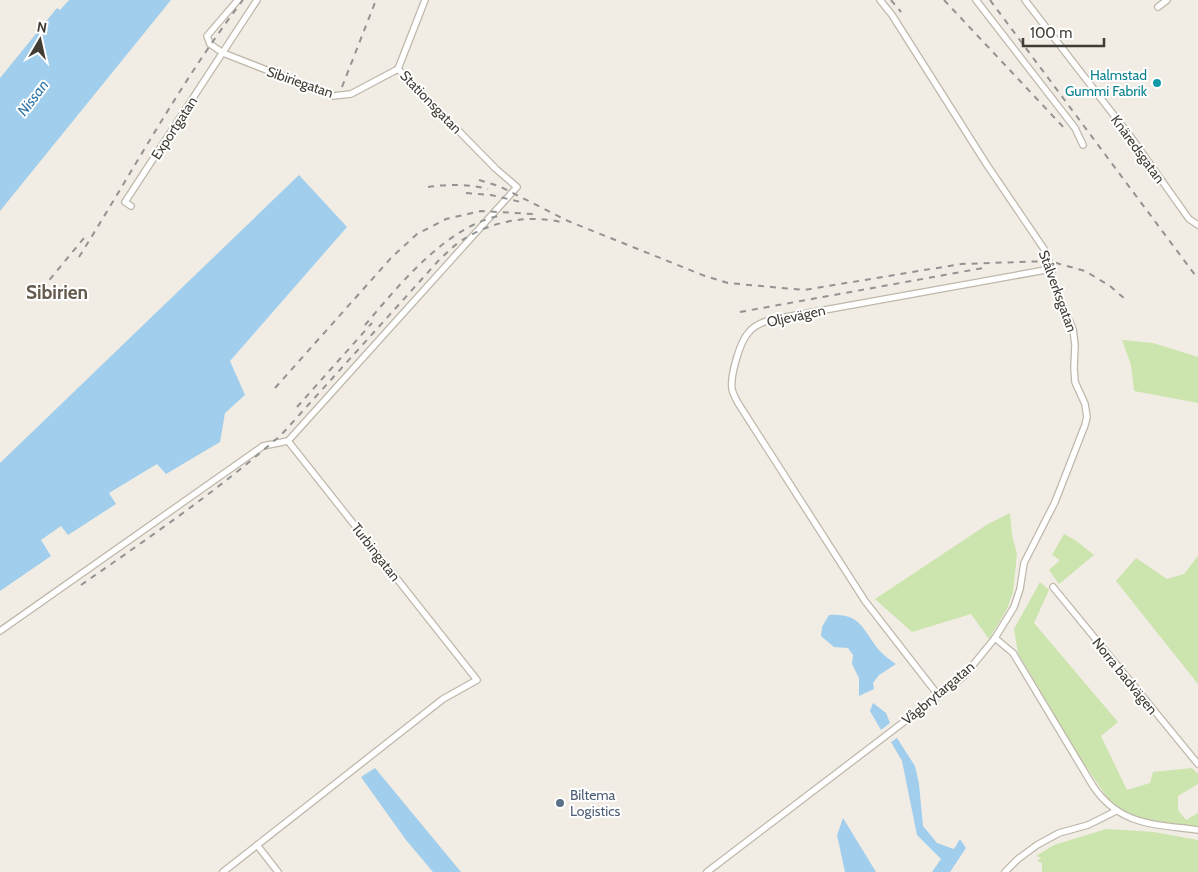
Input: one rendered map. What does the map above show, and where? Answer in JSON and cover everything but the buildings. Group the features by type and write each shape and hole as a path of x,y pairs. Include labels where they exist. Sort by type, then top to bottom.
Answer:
{"street":[{"name":"Sibiriegatan","path":"238,0 207,36 210,44 223,53 333,96 351,94 398,69"},
{"name":"Exportgatan","path":"131,206 123,205 257,0"},
{"name":"Stationsgatan","path":"288,441 517,187 496,169 398,69 424,0"},
{"name":"Stålverksgatan","path":"880,0 892,15 987,165 1044,249 1050,261 1054,286 1073,329 1076,345 1075,382 1085,404 1087,417 1085,425 1055,502 1024,564 1020,589 1014,607 995,638"},
{"path":"976,0 1075,128 1083,145"},
{"name":"Knäredsgatan","path":"1025,0 1133,140 1189,219 1198,225"},
{"path":"1158,8 1167,0"},
{"name":"Oljevägen","path":"938,695 865,601 748,418 733,393 732,381 744,338 756,325 778,318 1051,269"},
{"path":"0,631 263,446 288,441"},
{"name":"Turbingatan","path":"223,872 443,699 477,680 288,441"},
{"name":"Norra badvägen","path":"1053,587 1198,764"},
{"path":"995,638 1013,653 1093,786 1105,802 1116,811 1142,822 1198,830"},
{"name":"Vågbrytargatan","path":"707,872 964,676 995,638"},
{"path":"1005,872 1018,858 1043,841 1072,828 1088,825 1116,811"},
{"path":"257,845 278,872"}],"green space":[{"path":"1122,340 1153,343 1198,357 1198,403 1134,391 1131,365"},
{"path":"1010,513 1012,535 1017,554 1013,592 1007,609 989,639 971,614 912,632 875,599 988,524"},
{"path":"1064,534 1094,555 1059,584 1049,570 1060,560 1052,555"},
{"path":"1198,556 1198,684 1116,581 1136,558 1167,579 1184,574"},
{"path":"1040,582 1049,590 1034,623 1118,722 1101,736 1127,790 1150,783 1153,772 1192,768 1198,774 1198,784 1178,796 1178,810 1186,820 1198,813 1198,827 1144,819 1128,814 1109,800 1078,755 1018,653 1014,629"},
{"path":"1106,829 1154,832 1198,840 1198,872 1042,872 1042,863 1037,861 1041,858 1036,856 1054,845"}],"water":[{"name":"Nissan","path":"69,0 171,0 0,211 0,78 57,8 60,10"},
{"path":"299,175 347,227 230,361 245,395 225,413 220,442 166,474 157,464 109,493 116,504 68,535 61,526 41,540 51,556 0,591 0,463"},
{"path":"829,615 839,615 854,619 864,628 880,651 896,664 879,675 873,683 874,689 859,696 859,678 852,664 853,655 848,648 834,647 821,636 822,627"},
{"path":"873,703 886,713 890,723 881,730 870,711"},
{"path":"897,738 915,766 919,784 923,826 937,843 954,849 960,839 966,848 950,872 932,872 941,859 917,835 902,761 891,742"},
{"path":"375,768 461,872 433,872 406,840 361,777"},
{"path":"843,818 876,872 845,872 837,835"}],"railway":[{"path":"79,257 178,94 243,0"},
{"path":"342,87 376,0"},
{"path":"891,0 901,12"},
{"path":"944,0 1067,131"},
{"path":"990,0 1198,279"},
{"path":"479,180 499,186 568,221 705,276 728,283 804,290 961,264 1049,261 1085,271 1110,286 1125,299"},
{"path":"428,187 458,185 488,189"},
{"path":"466,193 491,195 525,203"},
{"path":"275,388 391,258 417,234 446,219 481,211 533,214"},
{"path":"365,325 409,275 444,243 482,221 503,215"},
{"path":"81,585 159,531 282,434 440,259 458,243 472,234 509,221 535,219 561,222"},
{"path":"42,289 84,238"},
{"path":"740,312 983,268"},
{"path":"297,407 372,323"}],"place":[{"name":"Halmstad Gummi Fabrik","path":"1157,83"},
{"name":"Biltema Logistics","path":"560,803"}],"district":[{"name":"Sibirien","path":"57,292"}]}
